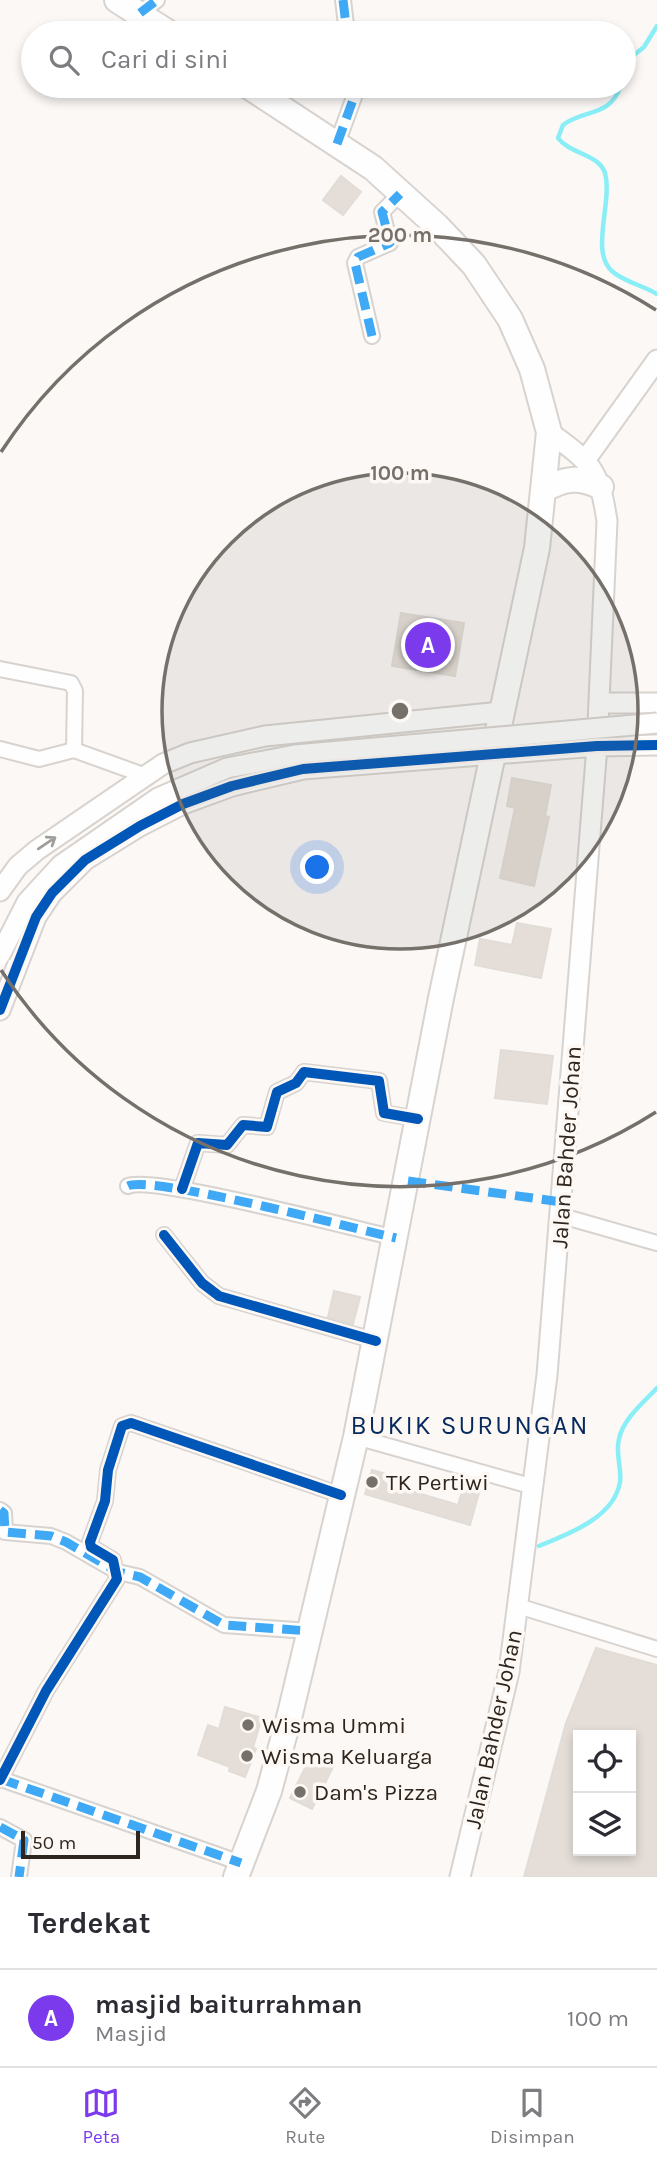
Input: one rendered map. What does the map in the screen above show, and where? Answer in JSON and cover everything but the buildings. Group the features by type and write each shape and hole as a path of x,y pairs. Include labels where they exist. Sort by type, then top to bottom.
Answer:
{"highway":[{"path":"117,0 148,6 160,21"},
{"path":"238,1870 268,1791 356,1437 491,755 537,548 549,432 532,369 510,319 474,265 373,168 266,98"},
{"path":"544,490 568,479 580,479 601,487"}],"main road":[{"path":"586,459 657,360"},
{"name":"Jalan Bahder Johan","path":"460,1877 509,1672 534,1487 562,1216 597,746 607,521 601,487 586,459 549,432"},
{"path":"599,703 657,703"},
{"path":"0,891 18,866 37,850 146,776 190,753 265,736 501,712"},
{"path":"0,935 33,879 55,858 149,791 222,759 293,744 657,713"},
{"path":"0,955 27,902 61,865 158,798 227,768 295,755 657,723"},
{"path":"0,1010 36,917 52,893 85,860 140,825 183,804 232,786 303,769 597,746 657,745"}],"street":[{"path":"343,0 346,21"},
{"path":"337,144 354,98"},
{"path":"372,336 355,264 358,257 388,246 390,238 382,221 382,212 400,194"},
{"path":"0,669 71,683 74,687 74,750"},
{"path":"0,749 39,759 74,750 146,776"},
{"path":"182,1189 198,1143 227,1145 243,1125 267,1127 277,1092 296,1083 304,1072 379,1081 384,1113 418,1119"},
{"path":"128,1186 145,1182 182,1189 396,1238"},
{"path":"562,1216 657,1242"},
{"path":"163,1235 202,1283 219,1296 376,1341"},
{"path":"238,1870 0,1779 46,1690 117,1579 118,1572 113,1560 91,1547 90,1542 105,1501 108,1469 122,1426 126,1424 341,1495"},
{"path":"356,1437 534,1487"},
{"path":"0,1510 4,1513 5,1532 51,1536 118,1572 132,1572 225,1625 309,1631"},
{"path":"518,1606 657,1649"},
{"path":"0,1827 24,1840 19,1877"}],"waterway":[{"path":"636,53 644,47 657,26"},
{"path":"614,98 603,108 563,125 558,138 570,148 597,162 605,173 607,185 602,240 606,263 613,272 657,294"},
{"path":"539,1546 588,1523 609,1506 620,1482 618,1450 621,1432 635,1411 657,1388"}],"marked path":[{"path":"140,13 157,0"},
{"path":"343,0 346,21"},
{"path":"337,144 354,98"},
{"path":"372,336 355,263 358,257 390,243 382,212 400,194"},
{"path":"408,1181 562,1202"},
{"path":"128,1186 174,1188 213,1195 396,1238"},
{"path":"0,1510 4,1513 5,1532 51,1536 66,1542 118,1572 140,1577 224,1625 309,1631"},
{"path":"1,1779 241,1863"},
{"path":"0,1827 24,1840 19,1877"}],"cycle path":[{"path":"0,1010 36,917 52,893 85,860 140,826 183,804 232,786 303,769 597,746 657,745"},
{"path":"182,1189 198,1143 227,1145 243,1125 267,1127 277,1092 296,1083 304,1072 379,1081 384,1113 418,1119"},
{"path":"164,1235 202,1283 219,1296 376,1341"},
{"path":"0,1780 46,1691 117,1579 113,1560 91,1547 90,1542 105,1501 108,1470 122,1426 131,1423 341,1495"}],"place":[{"name":"masjid baiturrahman","path":"428,645"},
{"name":"TK Pertiwi","path":"372,1482"},
{"name":"Wisma Ummi","path":"248,1725"},
{"name":"Wisma Keluarga","path":"247,1756"},
{"name":"Dam's Pizza","path":"300,1792"}],"district":[{"name":"BUKIK SURUNGAN","path":"470,1425"}]}
